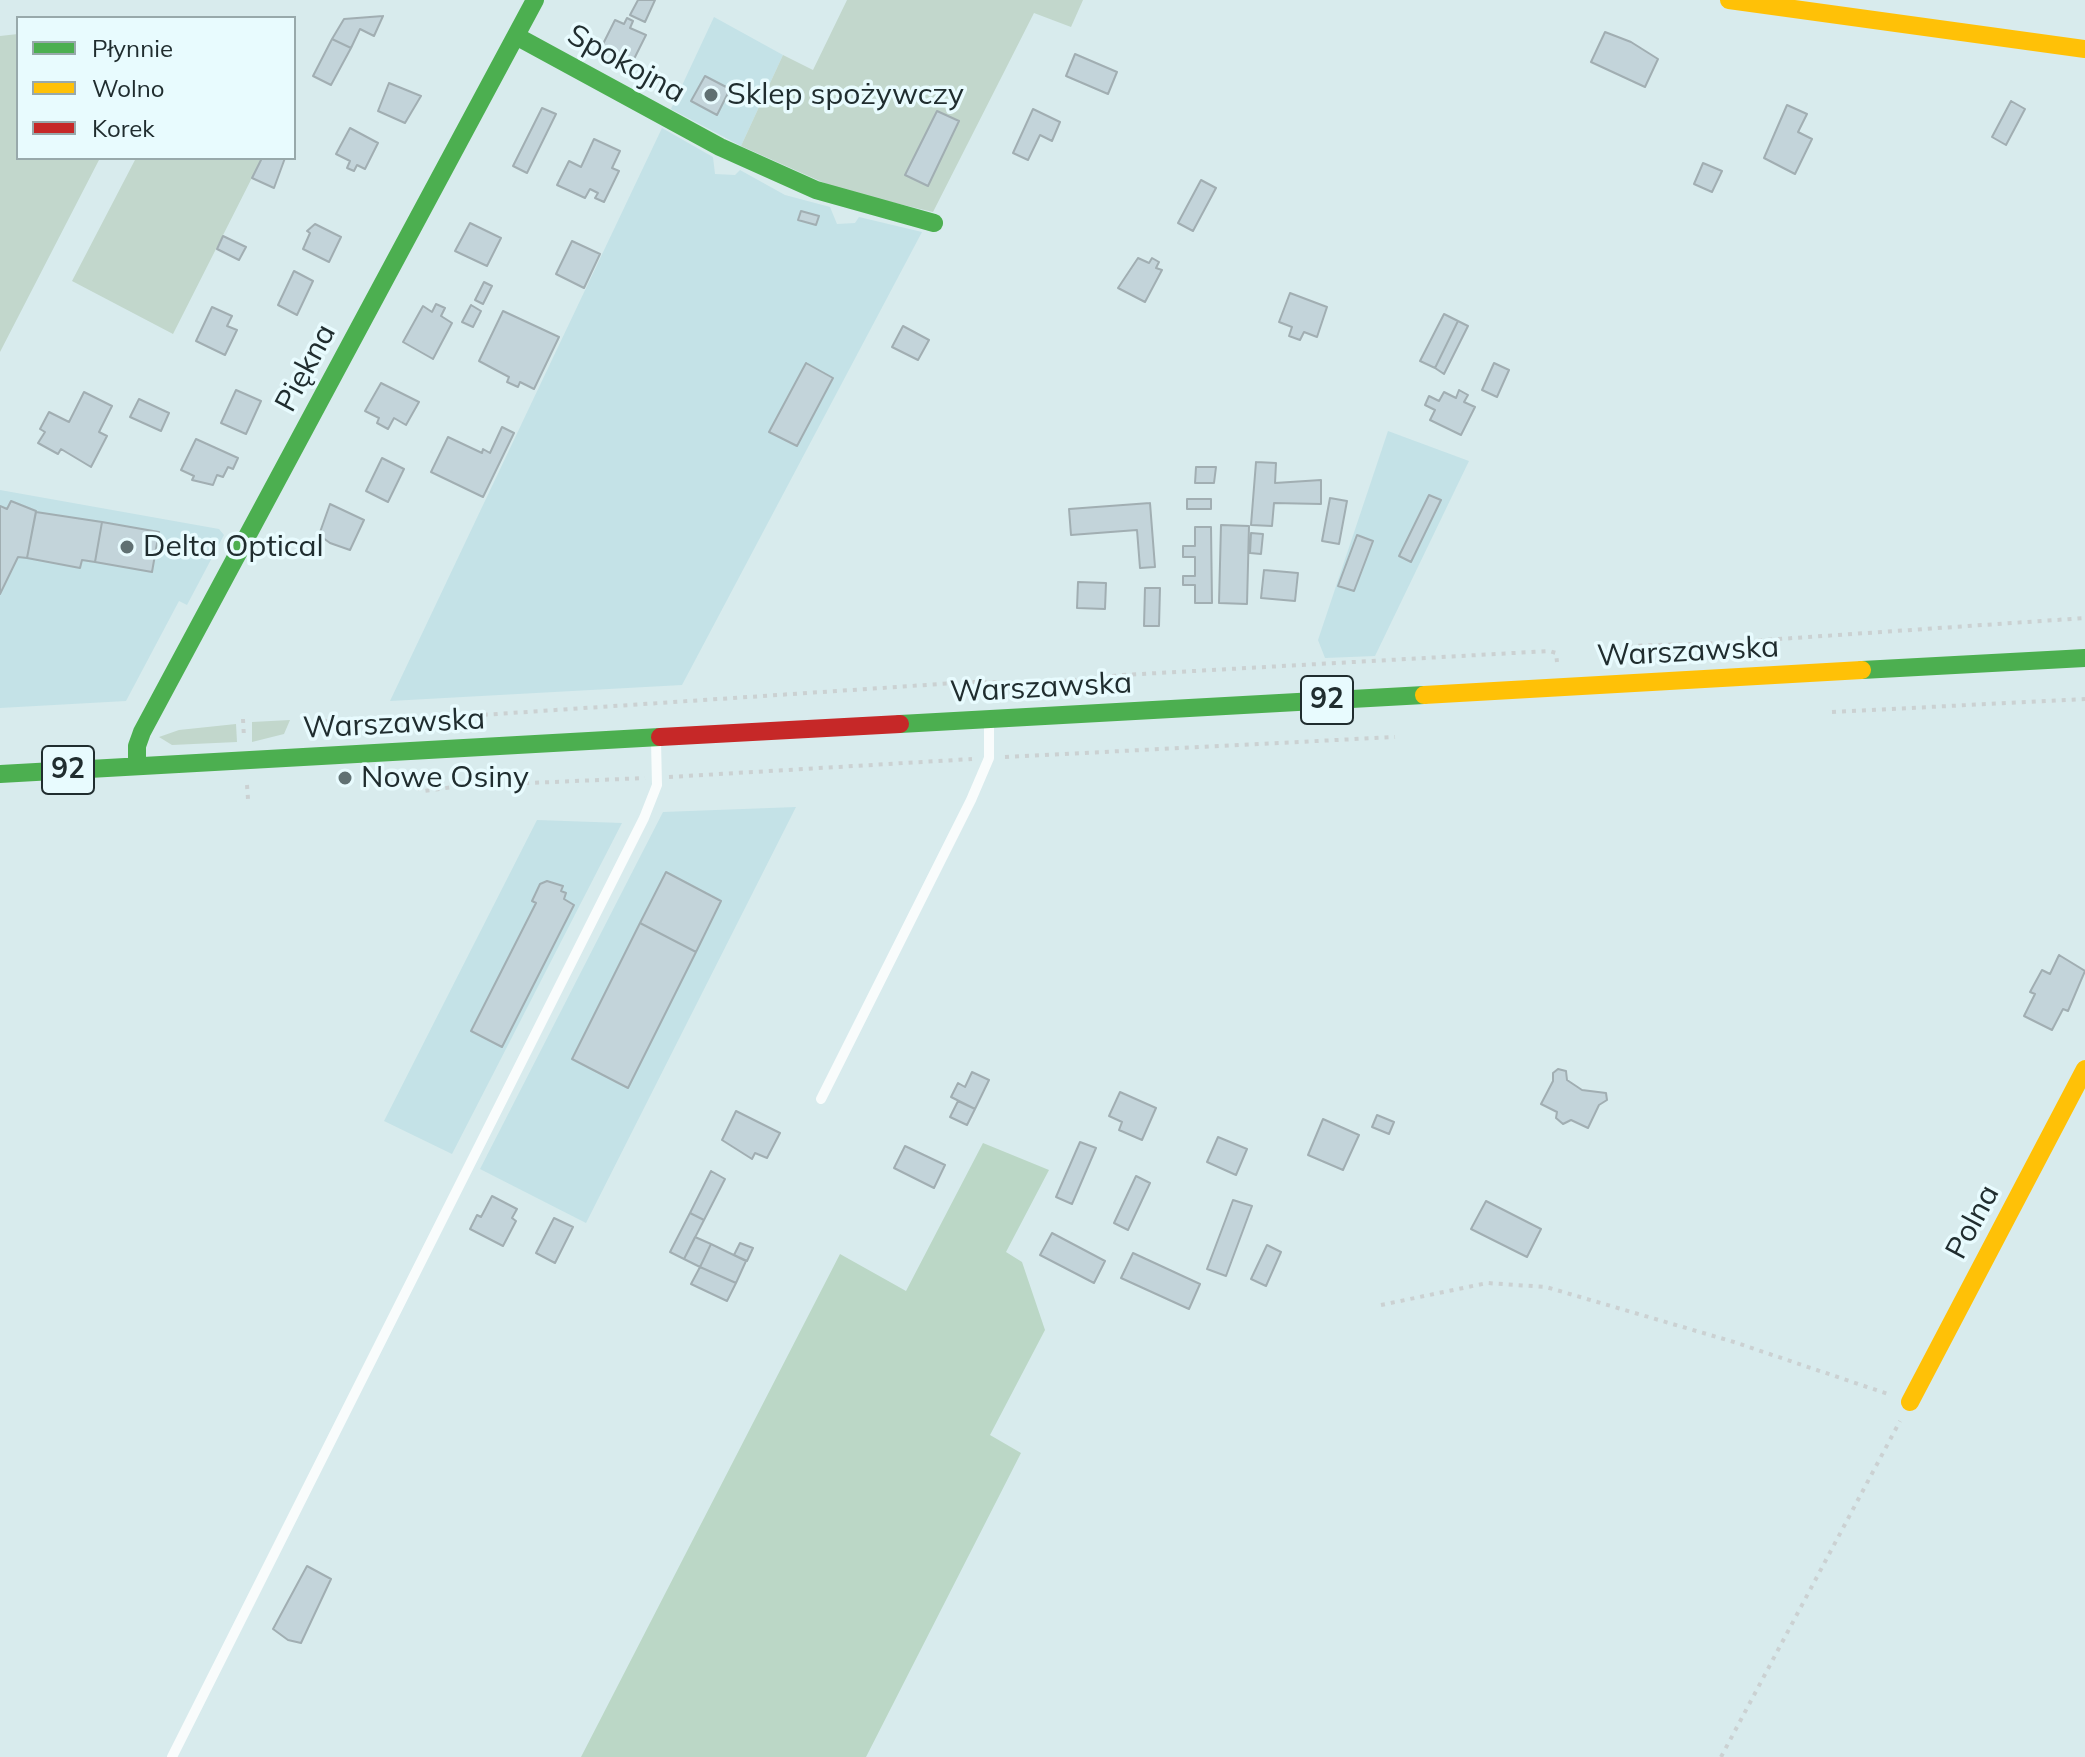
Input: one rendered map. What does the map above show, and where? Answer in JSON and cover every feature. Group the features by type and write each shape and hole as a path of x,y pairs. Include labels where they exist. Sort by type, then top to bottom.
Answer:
{"main road":[{"name":"Piękna","path":"137,766 137,746 142,732 535,0"},
{"path":"1729,0 2085,49"},
{"name":"Spokojna","path":"516,36 720,147 803,184 934,223"},
{"name":"Warszawska","path":"0,774 2085,658"},
{"name":"Polna","path":"1910,1402 2085,1069"}],"lane":[{"path":"821,1099 989,758 989,719"},
{"path":"172,1757 644,818 657,777 656,737"}],"path":[{"path":"1619,663 1620,651 1627,646 1721,643 2085,618"},
{"path":"304,719 339,722 452,717 970,682 1044,683 1073,678 1549,651 1556,653 1558,667"},
{"path":"1832,712 2085,699"},
{"path":"243,719 245,744"},
{"path":"413,773 419,789 424,791 461,786 1395,737"},
{"path":"247,780 248,799"},
{"path":"1381,1305 1487,1283 1546,1287 1734,1342 1910,1402 1721,1757"}],"shaded area":[{"path":"714,17 783,55 741,146 671,109"},
{"path":"662,128 713,157 715,174 735,175 740,170 785,195 830,207 837,224 855,223 859,217 922,232 682,685 390,701"},
{"path":"1388,431 1469,461 1375,656 1325,658 1318,640"},
{"path":"0,490 219,529 224,535 187,605 179,601 126,701 0,708"},
{"path":"796,807 586,1223 480,1169 663,812"},
{"path":"537,820 622,823 452,1154 384,1121"}],"green space":[{"path":"847,0 1083,0 1071,27 1034,13 933,212 840,190 741,146 783,55 813,70"},
{"path":"16,34 16,160 99,160 0,352 0,36"},
{"path":"135,160 261,160 173,334 72,281"},
{"path":"290,720 284,734 252,742 252,722"},
{"path":"236,724 237,742 172,745 159,737 179,730"},
{"path":"983,1143 1049,1170 1006,1252 1022,1262 1045,1330 990,1435 1021,1453 866,1757 581,1757 840,1254 906,1291"}],"building":[{"path":"638,0 655,0 645,22 630,15"},
{"path":"383,16 374,36 360,29 351,48 332,39 344,19"},
{"path":"627,18 633,21 630,28 646,35 632,63 601,48 615,20 624,24"},
{"path":"1605,32 1631,42 1658,59 1645,87 1591,62"},
{"path":"332,39 351,48 331,85 313,76"},
{"path":"1075,54 1117,72 1108,94 1066,76"},
{"name":"Sklep spożywczy","path":"705,76 730,89 717,115 691,101"},
{"path":"389,83 421,96 405,123 378,111"},
{"path":"2011,101 2025,109 2006,145 1992,137"},
{"path":"1787,105 1807,114 1798,132 1812,139 1795,174 1764,158"},
{"path":"542,108 556,114 527,173 513,166"},
{"path":"1033,109 1060,122 1052,141 1040,135 1028,160 1013,153"},
{"path":"937,111 959,121 928,186 905,175"},
{"path":"350,128 378,143 365,169 357,165 354,171 347,168 350,161 336,154"},
{"path":"594,139 620,151 612,168 619,171 604,202 595,198 598,193 590,189 585,198 557,185 569,161 581,167"},
{"path":"261,160 284,160 274,188 252,178"},
{"path":"1703,163 1722,171 1712,192 1694,184"},
{"path":"1201,180 1216,188 1193,231 1178,223"},
{"path":"801,211 819,216 816,225 798,220"},
{"path":"470,223 501,238 487,266 455,251"},
{"path":"315,224 341,237 329,262 303,249 310,233 307,231"},
{"path":"223,236 246,247 239,260 217,249"},
{"path":"572,241 600,254 584,288 556,274"},
{"path":"1138,258 1149,263 1152,258 1159,262 1156,268 1162,270 1145,302 1118,288"},
{"path":"294,271 313,281 297,315 278,305"},
{"path":"484,282 492,286 483,304 475,300"},
{"path":"1290,293 1327,307 1317,337 1304,332 1300,340 1289,336 1292,327 1279,322"},
{"path":"436,304 445,308 441,316 452,323 433,359 403,342 423,306 432,312"},
{"path":"471,305 481,311 473,327 462,322"},
{"path":"212,307 232,316 227,326 237,330 225,355 196,341"},
{"path":"503,311 559,337 534,389 520,382 518,387 507,382 509,377 479,361"},
{"path":"1444,314 1458,321 1435,368 1420,361"},
{"path":"1458,321 1468,326 1444,374 1435,368"},
{"path":"903,326 929,340 918,360 892,347"},
{"path":"806,363 833,378 797,446 769,432"},
{"path":"1494,363 1509,370 1497,397 1482,390"},
{"path":"381,383 419,402 406,425 394,418 388,429 377,423 379,418 365,411"},
{"path":"236,390 261,401 246,434 221,423"},
{"path":"1459,390 1468,395 1464,402 1475,407 1461,435 1430,420 1435,410 1425,405 1429,396 1439,401 1444,392 1456,398"},
{"path":"84,392 112,406 99,432 107,436 91,467 61,449 58,454 38,443 45,432 40,429 49,412 69,422"},
{"path":"139,399 169,413 161,431 130,417"},
{"path":"502,427 514,433 483,497 431,472 448,437 482,453 483,449 490,453"},
{"path":"196,439 238,458 233,469 228,467 223,477 217,475 213,485 192,480 194,476 181,470"},
{"path":"382,458 404,469 388,502 366,491"},
{"path":"1256,462 1276,463 1275,483 1321,480 1321,504 1274,503 1272,526 1251,525"},
{"path":"1196,467 1216,467 1214,483 1195,483"},
{"path":"1429,495 1441,500 1411,562 1399,556"},
{"path":"1330,498 1347,501 1339,544 1322,541"},
{"path":"1187,499 1211,499 1211,509 1187,509"},
{"path":"11,501 36,511 27,558 18,557 0,594 0,506 7,509"},
{"path":"1150,503 1155,567 1140,568 1137,530 1071,535 1069,509"},
{"path":"330,504 364,520 350,550 330,543 319,535"},
{"path":"36,512 102,522 95,562 82,560 80,568 27,558"},
{"name":"Delta Optical","path":"102,522 159,532 152,572 95,562"},
{"path":"1221,525 1249,526 1247,604 1219,603"},
{"path":"1195,527 1211,527 1212,603 1195,603 1195,585 1183,585 1183,576 1195,576 1195,557 1183,557 1183,546 1195,546"},
{"path":"1251,533 1263,534 1261,554 1250,553"},
{"path":"1357,535 1373,541 1354,591 1338,586"},
{"path":"1264,570 1298,573 1295,601 1261,598"},
{"path":"1078,582 1106,583 1105,609 1077,608"},
{"path":"1145,588 1160,588 1159,626 1144,626"},
{"path":"666,872 721,901 696,952 640,923"},
{"path":"547,881 563,886 561,891 566,893 564,899 574,905 502,1047 471,1031 536,903 532,901 540,884"},
{"path":"640,923 696,952 628,1088 572,1059"},
{"path":"2059,955 2085,971 2068,1011 2063,1009 2052,1030 2024,1016 2035,994 2030,992 2042,970 2050,974"},
{"path":"1558,1069 1566,1071 1567,1080 1582,1090 1606,1093 1607,1100 1599,1105 1588,1128 1571,1120 1563,1124 1556,1118 1557,1112 1541,1104 1553,1081 1553,1073"},
{"path":"972,1072 989,1080 975,1109 951,1097 958,1083 965,1087"},
{"path":"1120,1092 1156,1108 1142,1140 1119,1130 1122,1122 1109,1116"},
{"path":"958,1101 975,1109 967,1125 950,1117"},
{"path":"736,1111 780,1133 767,1158 755,1153 752,1159 722,1140"},
{"path":"1377,1115 1394,1122 1389,1134 1372,1127"},
{"path":"1323,1119 1359,1135 1343,1170 1308,1155"},
{"path":"1218,1137 1247,1149 1236,1175 1207,1162"},
{"path":"1080,1142 1096,1148 1072,1204 1056,1197"},
{"path":"905,1146 945,1165 934,1188 894,1168"},
{"path":"711,1171 725,1179 704,1220 690,1213"},
{"path":"1136,1176 1150,1183 1128,1230 1114,1223"},
{"path":"492,1196 517,1209 512,1218 516,1221 503,1246 470,1229 477,1215 481,1217"},
{"path":"1233,1200 1252,1206 1226,1276 1207,1269"},
{"path":"1486,1201 1541,1229 1527,1257 1471,1229"},
{"path":"690,1213 704,1220 684,1259 670,1252"},
{"path":"554,1218 573,1227 555,1263 536,1253"},
{"path":"1052,1233 1105,1261 1094,1283 1040,1255"},
{"path":"695,1237 711,1244 700,1267 684,1259"},
{"path":"740,1243 753,1248 747,1261 734,1255"},
{"path":"711,1244 746,1261 736,1283 700,1267"},
{"path":"1267,1245 1281,1252 1266,1286 1251,1279"},
{"path":"1133,1253 1200,1284 1189,1309 1121,1278"},
{"path":"700,1267 736,1283 727,1301 691,1284"},
{"path":"307,1566 331,1579 301,1643 288,1640 273,1629"}],"traffic: fast":[{"path":"137,766 137,746 142,732 535,0"},
{"path":"516,36 720,147 816,190 934,223"},
{"path":"1862,670 2085,658"},
{"path":"900,724 1424,695"},
{"path":"0,774 660,737"}],"traffic: slow":[{"path":"1729,0 2085,49"},
{"path":"1424,695 1862,670"},
{"path":"1910,1402 2085,1069"}],"traffic: jam":[{"path":"660,737 900,724"}],"place":[{"name":"Sklep spożywczy","path":"711,95"},
{"name":"Delta Optical","path":"127,547"},
{"name":"Nowe Osiny","path":"345,778"}]}
